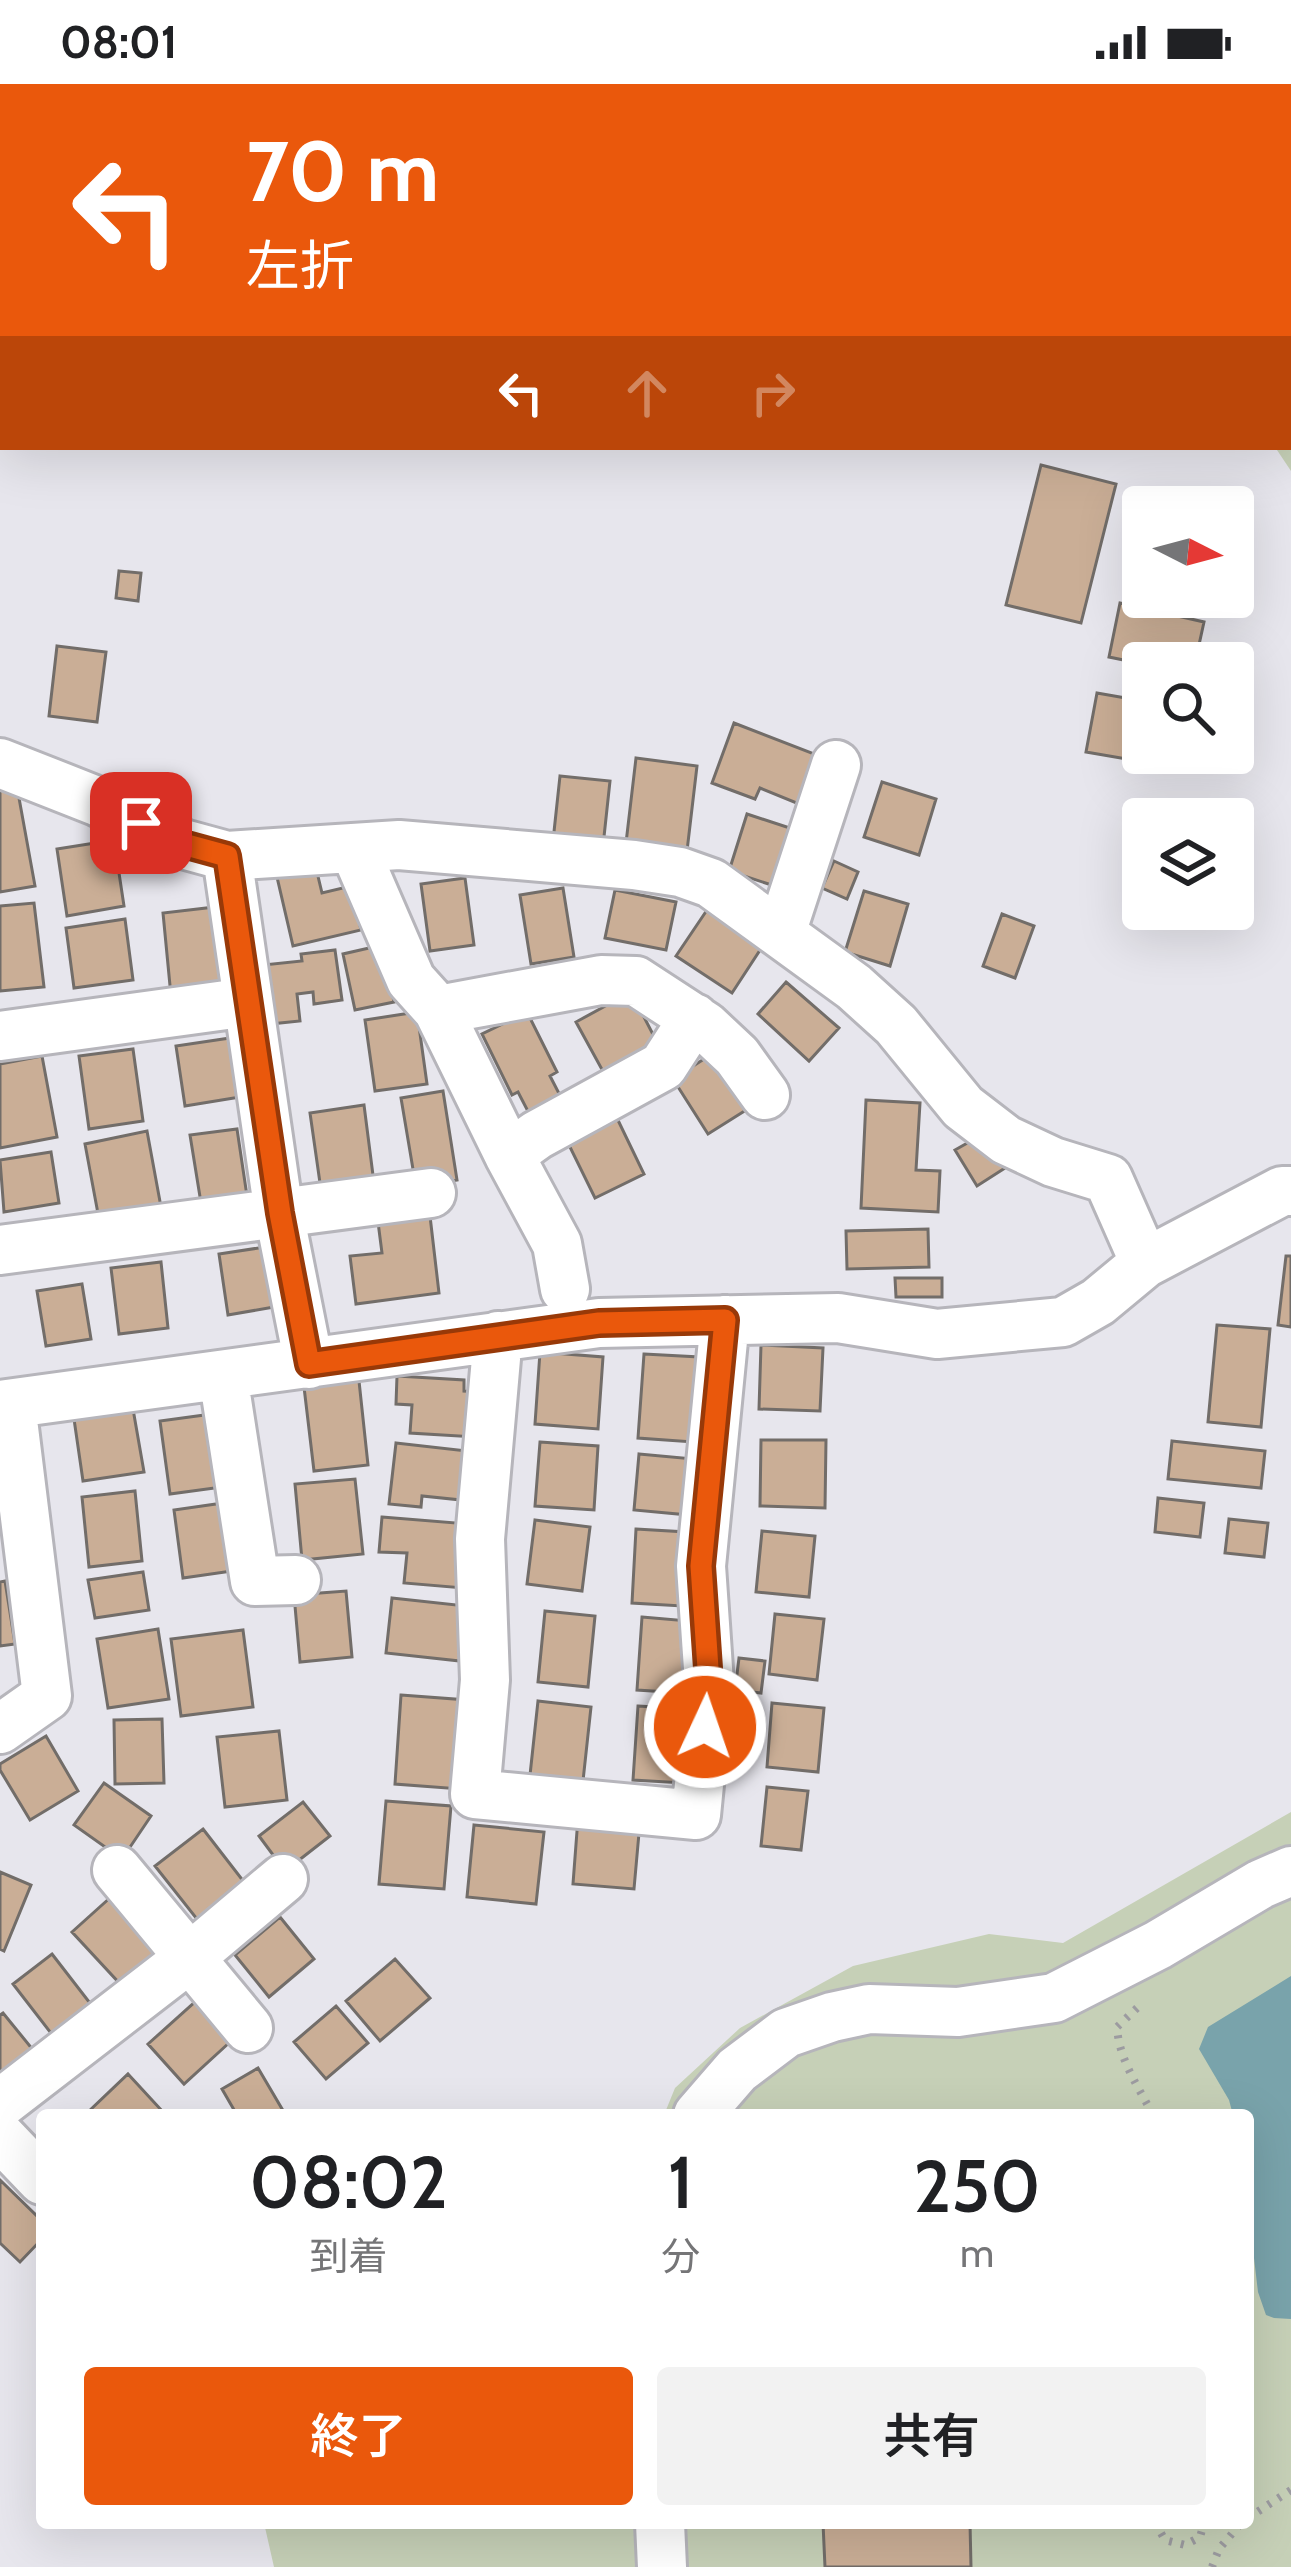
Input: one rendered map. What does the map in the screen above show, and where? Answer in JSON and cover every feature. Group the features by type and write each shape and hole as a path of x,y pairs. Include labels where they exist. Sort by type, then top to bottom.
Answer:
{"street":[{"path":"0,763 99,802 183,844 227,856 399,845 634,865 680,872 711,884 854,987 896,1024 963,1107 1006,1140 1053,1162 1108,1179 1145,1263"},
{"path":"781,933 836,765"},
{"path":"354,848 411,980 438,1010 557,1244 565,1288"},
{"path":"227,856 280,1213 309,1364"},
{"path":"438,1010 601,980 636,981 694,1018 737,1055 765,1095"},
{"path":"0,1036 248,1002"},
{"path":"509,1155 663,1066 694,1018"},
{"path":"0,1730 47,1696 5,1404 599,1323 838,1318 937,1334 1063,1322 1098,1302 1145,1263 1282,1191 1291,1191"},
{"path":"0,1250 430,1193"},
{"path":"498,1336 480,1539 485,1681 476,1794 696,1815 709,1683 701,1566 725,1320"},
{"path":"223,1375 256,1585"},
{"path":"117,1870 248,2028"},
{"path":"703,2109 737,2070 786,2033 869,2009 958,2012 1054,1998 1291,1870"},
{"path":"0,2104 283,1879"},
{"path":"0,2136 36,2174"},
{"path":"660,2529 662,2567"}],"path":[{"path":"1148,1998 1117,2027 1120,2054 1150,2109"},
{"path":"1254,2514 1291,2490"},
{"path":"1159,2529 1165,2540 1185,2545 1200,2537 1202,2529"},
{"path":"1212,2567 1219,2549 1237,2529"}],"green space":[{"path":"1277,450 1291,450 1291,471"},
{"path":"1291,1812 1291,2567 274,2567 265,2529 1254,2529 1254,2109 666,2109 675,2088 740,2028 853,1966 989,1934 1063,1943"}],"water":[{"path":"1291,1976 1291,2319 1266,2315 1258,2292 1254,2109 1231,2109 1199,2049 1208,2027"}],"building":[{"path":"1041,465 1116,484 1081,623 1006,605"},
{"path":"119,571 141,573 138,601 116,598"},
{"path":"1120,603 1122,618 1204,622 1200,642 1122,642 1122,660 1109,657"},
{"path":"57,646 106,652 97,722 49,716"},
{"path":"1097,693 1122,697 1122,758 1086,752"},
{"path":"734,723 817,755 799,804 760,788 755,799 712,783"},
{"path":"636,758 697,766 687,851 626,843"},
{"path":"560,776 610,781 603,846 553,841"},
{"path":"882,782 936,799 919,855 864,837"},
{"path":"17,787 35,886 0,892 0,790"},
{"path":"747,814 802,832 784,889 729,871"},
{"path":"114,840 124,906 67,916 57,849"},
{"path":"834,861 858,872 847,899 822,888"},
{"path":"316,868 322,893 351,886 361,930 293,946 277,877"},
{"path":"465,878 474,945 430,951 421,884"},
{"path":"563,888 574,957 531,964 520,895"},
{"path":"615,890 676,902 666,950 605,938"},
{"path":"864,891 908,904 890,966 845,952"},
{"path":"34,903 44,987 0,991 0,906"},
{"path":"215,907 223,990 171,996 163,913"},
{"path":"707,910 762,947 732,993 676,956"},
{"path":"1002,914 1034,926 1015,978 983,966"},
{"path":"125,919 133,980 74,988 66,928"},
{"path":"382,945 394,1002 355,1010 343,954"},
{"path":"335,950 342,1000 314,1004 313,992 297,994 300,1021 270,1024 263,965 302,961 301,954"},
{"path":"786,982 839,1028 809,1061 758,1014"},
{"path":"631,992 659,1046 605,1075 576,1022"},
{"path":"417,1012 427,1084 375,1091 365,1020"},
{"path":"527,1012 557,1072 550,1076 565,1105 533,1121 518,1092 512,1095 482,1034"},
{"path":"230,1038 240,1097 185,1106 176,1046"},
{"path":"133,1049 143,1121 89,1129 79,1056"},
{"path":"718,1050 754,1105 708,1134 673,1079"},
{"path":"42,1056 57,1137 0,1148 0,1064"},
{"path":"443,1091 457,1180 416,1187 401,1098"},
{"path":"866,1100 920,1103 916,1170 940,1171 938,1212 861,1208"},
{"path":"364,1105 374,1183 321,1190 310,1113"},
{"path":"615,1114 644,1174 595,1198 566,1139"},
{"path":"237,1129 247,1196 201,1203 190,1135"},
{"path":"147,1131 161,1207 99,1219 85,1144"},
{"path":"985,1133 1005,1168 977,1186 955,1150"},
{"path":"51,1152 59,1203 4,1212 0,1160"},
{"path":"430,1216 439,1293 356,1304 350,1256 382,1253 378,1222"},
{"path":"928,1229 929,1267 847,1269 846,1231"},
{"path":"265,1247 274,1307 228,1315 219,1254"},
{"path":"1286,1256 1291,1256 1291,1327 1278,1325"},
{"path":"161,1262 168,1328 119,1334 111,1268"},
{"path":"895,1278 942,1278 942,1297 896,1297"},
{"path":"82,1284 91,1339 46,1346 37,1291"},
{"path":"1217,1325 1270,1329 1261,1427 1208,1422"},
{"path":"761,1345 823,1348 820,1411 759,1409"},
{"path":"540,1352 603,1357 598,1429 535,1424"},
{"path":"644,1354 699,1357 693,1442 638,1438"},
{"path":"397,1376 464,1380 464,1391 477,1392 475,1437 410,1433 412,1405 396,1404"},
{"path":"359,1381 368,1465 314,1471 304,1387"},
{"path":"133,1409 144,1472 83,1481 74,1419"},
{"path":"212,1414 222,1487 170,1494 160,1421"},
{"path":"761,1440 826,1440 825,1508 760,1506"},
{"path":"1172,1441 1265,1451 1261,1488 1168,1479"},
{"path":"540,1442 598,1446 594,1510 535,1506"},
{"path":"396,1443 476,1452 471,1501 422,1496 421,1507 389,1504"},
{"path":"639,1454 694,1459 689,1515 634,1510"},
{"path":"355,1479 363,1554 302,1560 295,1484"},
{"path":"135,1491 142,1561 89,1567 82,1497"},
{"path":"1158,1498 1204,1503 1200,1537 1155,1532"},
{"path":"223,1503 232,1571 183,1578 174,1510"},
{"path":"382,1517 469,1524 463,1588 404,1583 407,1553 379,1552"},
{"path":"1229,1519 1268,1523 1264,1557 1225,1553"},
{"path":"535,1520 590,1527 582,1591 527,1584"},
{"path":"636,1529 686,1532 682,1606 632,1603"},
{"path":"762,1531 815,1536 809,1597 756,1592"},
{"path":"143,1572 149,1610 95,1618 88,1580"},
{"path":"5,1581 15,1644 0,1646 0,1582"},
{"path":"346,1591 352,1657 300,1662 294,1595"},
{"path":"392,1598 466,1606 460,1661 386,1653"},
{"path":"545,1611 595,1616 588,1687 538,1682"},
{"path":"775,1614 824,1619 817,1680 769,1674"},
{"path":"642,1617 689,1621 683,1693 637,1690"},
{"path":"158,1629 169,1699 108,1708 97,1639"},
{"path":"243,1630 253,1707 181,1716 171,1639"},
{"path":"739,1658 765,1661 761,1693 735,1690"},
{"path":"401,1695 467,1700 460,1789 395,1784"},
{"path":"538,1701 591,1707 583,1781 530,1775"},
{"path":"772,1703 824,1708 818,1772 767,1767"},
{"path":"638,1706 688,1709 684,1783 633,1780"},
{"path":"162,1719 164,1783 115,1784 114,1720"},
{"path":"279,1731 287,1800 225,1807 217,1737"},
{"path":"46,1736 78,1791 30,1820 0,1764"},
{"path":"104,1783 151,1816 122,1859 74,1825"},
{"path":"767,1787 808,1791 801,1850 761,1846"},
{"path":"386,1801 451,1806 444,1889 379,1884"},
{"path":"303,1802 330,1836 285,1871 259,1836"},
{"path":"578,1818 640,1822 634,1889 573,1884"},
{"path":"474,1825 544,1832 536,1904 467,1897"},
{"path":"203,1829 251,1891 204,1928 155,1866"},
{"path":"0,1872 31,1885 4,1951 0,1949"},
{"path":"112,1896 162,1950 123,1987 72,1932"},
{"path":"280,1917 314,1959 269,1997 235,1955"},
{"path":"52,1954 93,2007 54,2037 13,1984"},
{"path":"395,1959 430,1998 380,2041 346,2001"},
{"path":"195,2002 230,2042 184,2084 148,2044"},
{"path":"336,2006 368,2043 326,2079 294,2042"},
{"path":"0,2015 38,2056 0,2087"},
{"path":"258,2068 282,2109 234,2109 222,2089"},
{"path":"128,2074 160,2109 91,2109"},
{"path":"0,2180 36,2215 36,2245 20,2262 0,2243"},
{"path":"823,2529 970,2529 971,2567 825,2567"}],"route":[{"path":"141,823 183,844 227,856 280,1213 309,1364 599,1323 725,1320 701,1566 709,1683 705,1727"}]}
